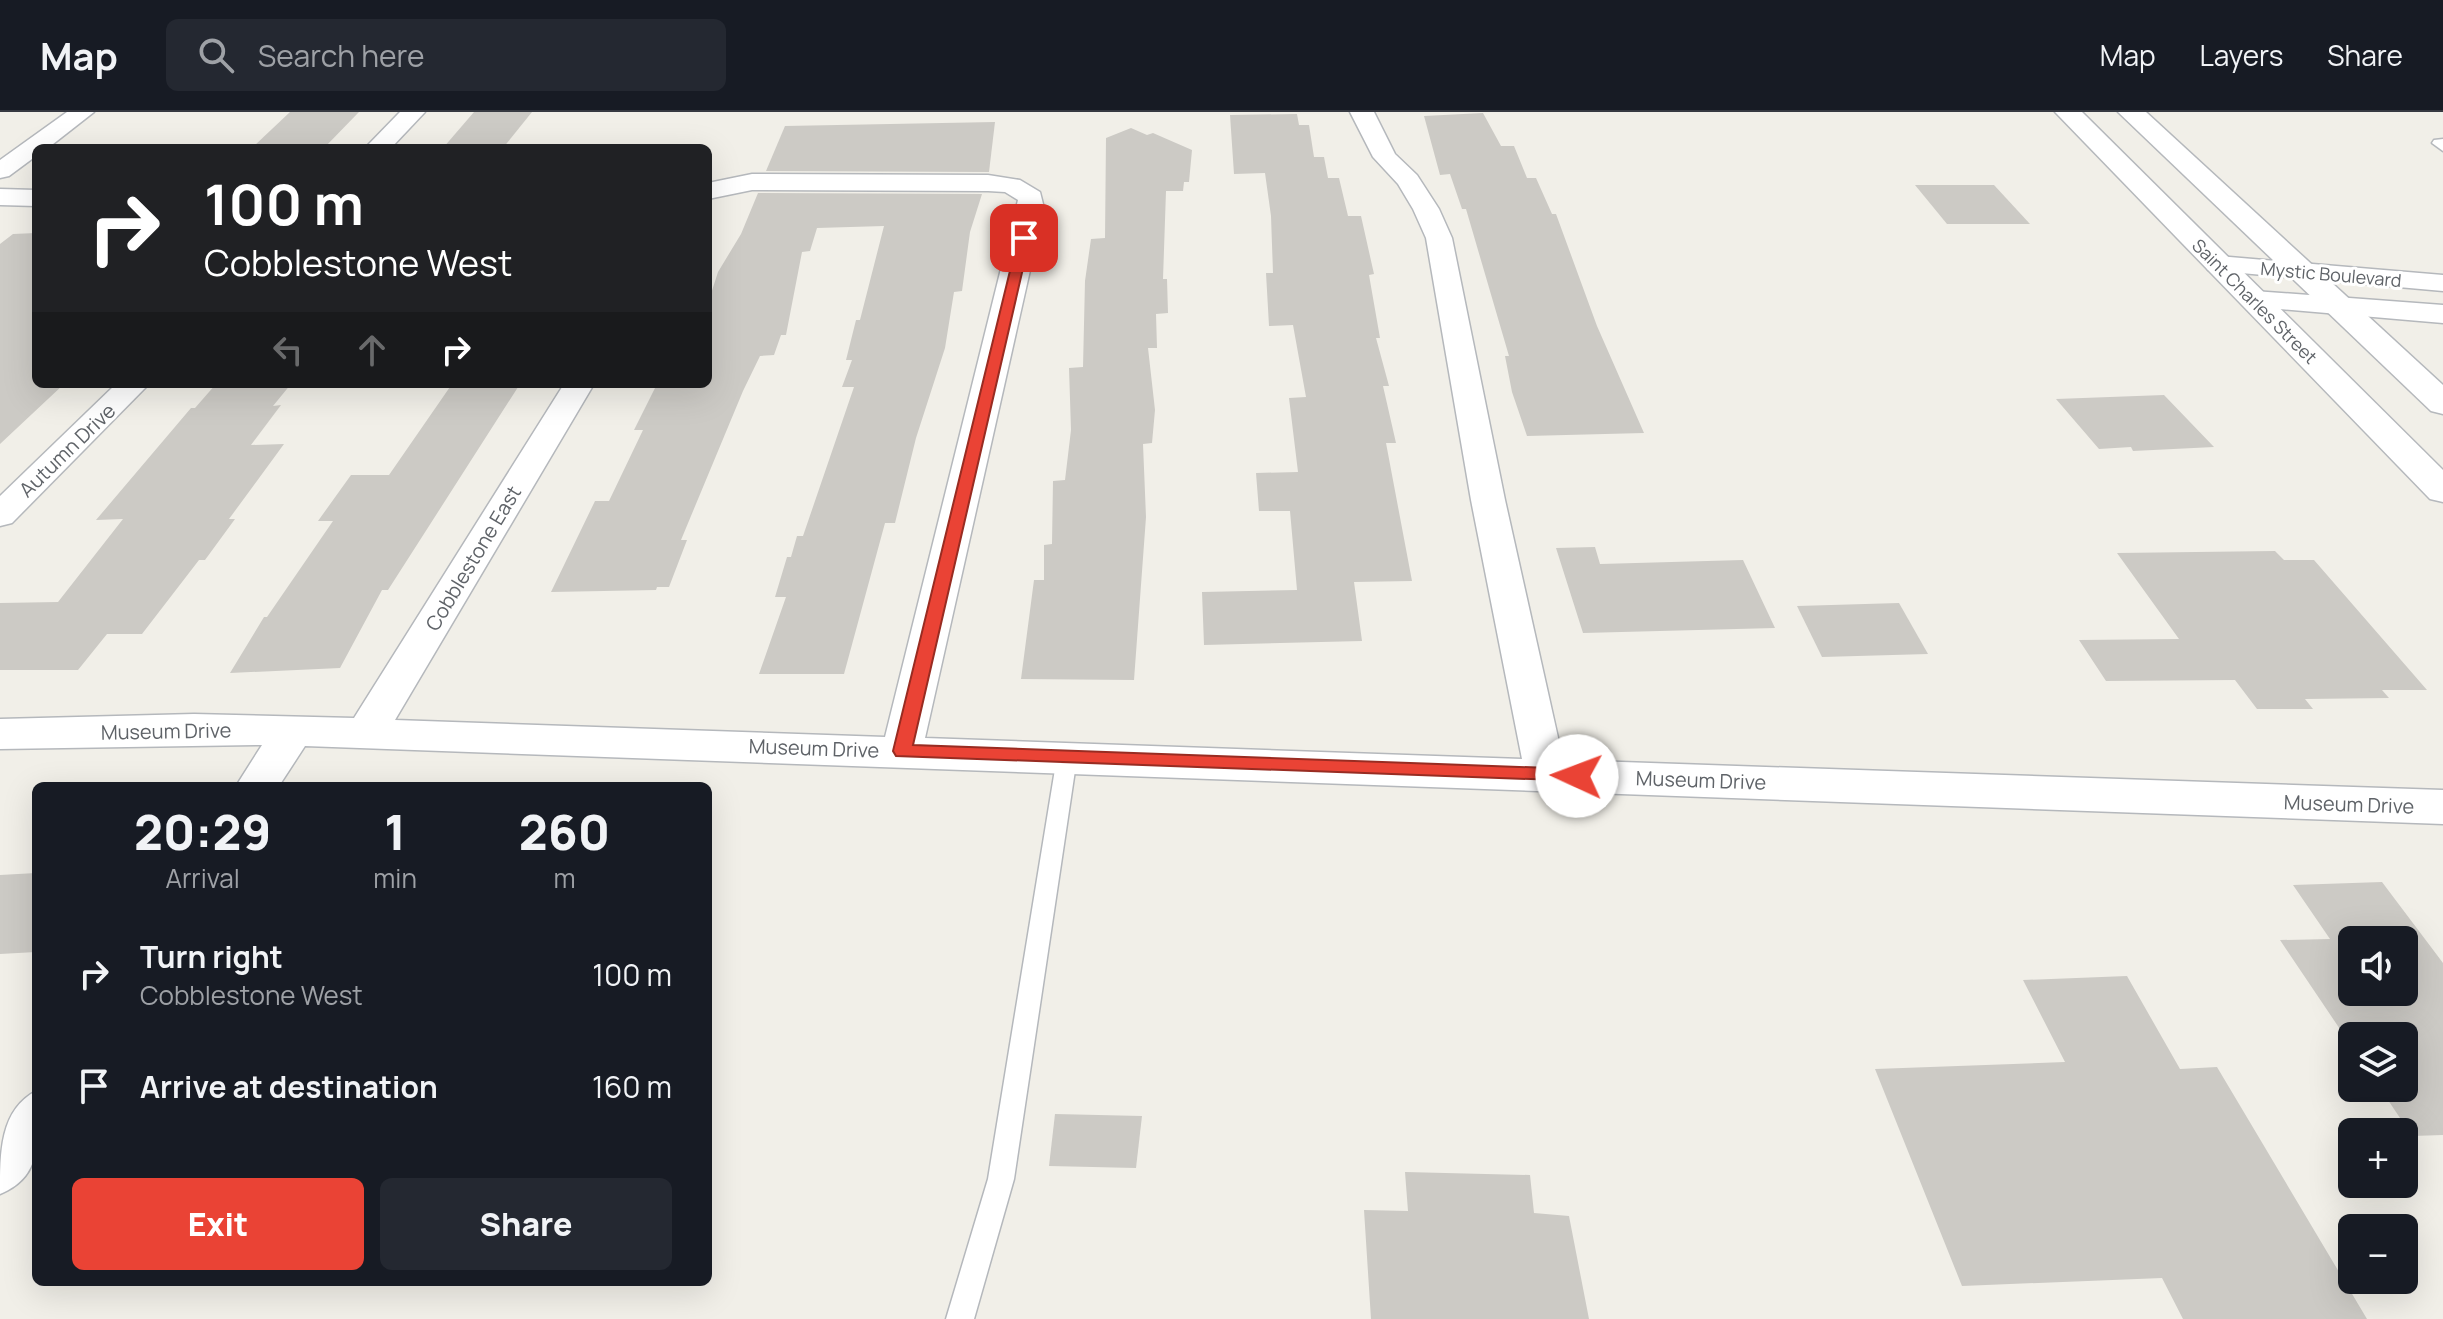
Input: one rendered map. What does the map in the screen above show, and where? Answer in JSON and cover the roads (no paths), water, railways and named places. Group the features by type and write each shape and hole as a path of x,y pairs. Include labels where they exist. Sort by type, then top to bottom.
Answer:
{"street":[{"path":"38,144 82,112"},
{"path":"381,144 413,112"},
{"path":"1362,112 1385,157 1408,180 1426,209 1439,238 1488,500 1546,775"},
{"name":"Saint Charles Street","path":"2068,112 2443,491"},
{"path":"2131,112 2443,404"},
{"path":"0,171 32,148"},
{"path":"712,190 752,182 877,182 1011,185 1031,197 1031,208 902,751"},
{"path":"0,197 32,198"},
{"name":"Mystic Boulevard","path":"2218,264 2443,283"},
{"name":"Mystic Boulevard","path":"2254,300 2443,314"},
{"name":"Autumn Drive","path":"0,515 130,388"},
{"name":"Cobblestone East","path":"366,733 577,388"},
{"name":"Museum Drive","path":"0,734 194,729 366,733 2443,807"},
{"path":"260,782 294,731"},
{"path":"0,1169 32,1121"}],"lane":[{"path":"960,1319 1001,1179 1067,757"}]}
